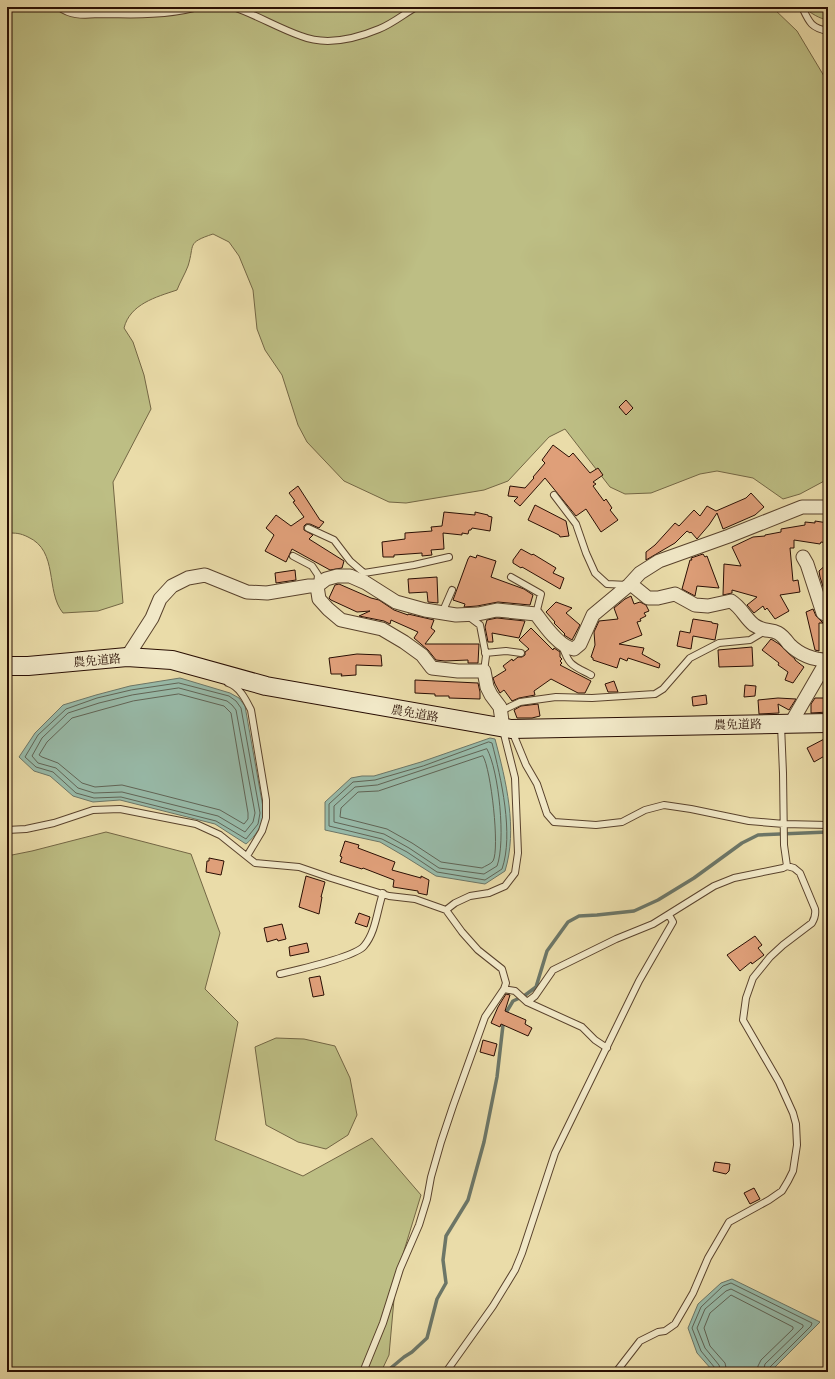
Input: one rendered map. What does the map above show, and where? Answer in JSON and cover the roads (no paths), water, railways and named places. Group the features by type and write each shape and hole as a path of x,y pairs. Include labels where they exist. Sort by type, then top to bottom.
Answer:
{"street":[{"path":"127,658 152,618 160,599 172,586 188,578 205,575 247,592 267,594 309,586 317,586 326,579 337,576 365,578 396,602 424,610 456,615 478,614 497,610 536,614 549,631 568,649 574,649 580,644 593,615 629,585 640,573 659,561 729,536 802,507 828,508"},
{"path":"802,557 807,564 823,613 828,616"},
{"path":"629,585 632,585 648,598 658,598 675,594 695,605 708,606 731,601 738,605 753,624 765,631 778,633 794,649 805,655 820,660 828,659"},
{"path":"317,586 319,599 341,620 382,629 422,655 432,668 458,671 484,671 487,687 500,707 505,722"},
{"name":"農免道路","path":"7,666 28,666 127,658 177,665 266,686 505,722 828,723"},
{"path":"786,723 828,659"}],"lane":[{"path":"59,7 67,13 148,15 198,7"},
{"path":"233,7 302,37 331,41 348,39 380,29 416,7"},
{"path":"802,7 807,19 816,29 828,31"},
{"path":"554,494 576,524 595,573 607,584 629,585"},
{"path":"308,528 334,540 365,578 450,557"},
{"path":"294,556 312,566 318,575 317,586"},
{"path":"511,577 542,594 536,614"},
{"path":"442,613 452,590"},
{"path":"466,615 480,626 485,653 484,671"},
{"path":"446,910 455,903 470,896 489,893 505,886 515,873 518,853 514,778 505,722 520,702 556,697 592,698 656,694 663,689 690,658 719,643 750,640 765,631"},
{"path":"561,642 567,660 572,665 591,675"},
{"path":"485,653 506,651 521,653"},
{"path":"218,680 233,685 244,696 251,710 264,792 266,818 262,831 247,856"},
{"path":"505,722 536,784 547,814 554,822 596,825 622,822 645,810 664,806 691,809 749,821 784,826 828,825"},
{"path":"786,723 784,841 787,866"},
{"path":"7,830 26,829 54,823 93,810 120,809 196,824 220,835 255,863 299,867 389,896 414,899 446,910 462,932 478,950 502,969 506,982 504,989 485,1017 430,1177 427,1199 419,1225 400,1269 383,1323 363,1372"},
{"path":"527,1002 535,996 553,970 616,939 653,924 714,886 734,878 787,866 794,868 800,873 816,909 815,918 812,922 770,957 753,978 746,998 743,1020 779,1082 793,1113 796,1124 797,1145 792,1171 788,1181 782,1191 769,1200 729,1222 708,1258 693,1293 675,1324 665,1331 658,1332 640,1341 616,1372"},
{"path":"280,974 326,962 351,953 364,946 373,931 383,893"},
{"path":"446,1372 493,1306 515,1270 555,1153 639,981 673,922 669,915"},
{"path":"504,989 515,992 527,1002 582,1027 595,1040 607,1048"}],"water":[{"path":"180,678 230,693 239,698 245,706 264,813 258,830 253,838 246,844 215,824 120,800 93,802 73,796 50,776 34,771 19,757 35,733 63,705 130,686"},
{"path":"490,738 495,739 503,771 509,805 510,839 509,855 505,871 485,884 436,876 380,842 325,830 325,802 351,778 374,776 421,762"},
{"path":"732,1279 820,1322 770,1372 731,1372 712,1370 697,1353 688,1328 698,1304 721,1283"}],"waterway":[{"path":"386,1372 412,1352 427,1338 437,1299 446,1283 443,1260 446,1236 468,1200 484,1142 497,1077 503,1025 507,1011 513,1001 524,996 536,987 547,951 568,922 579,916 634,911 658,900 694,878 742,843 758,835 828,832"}]}
